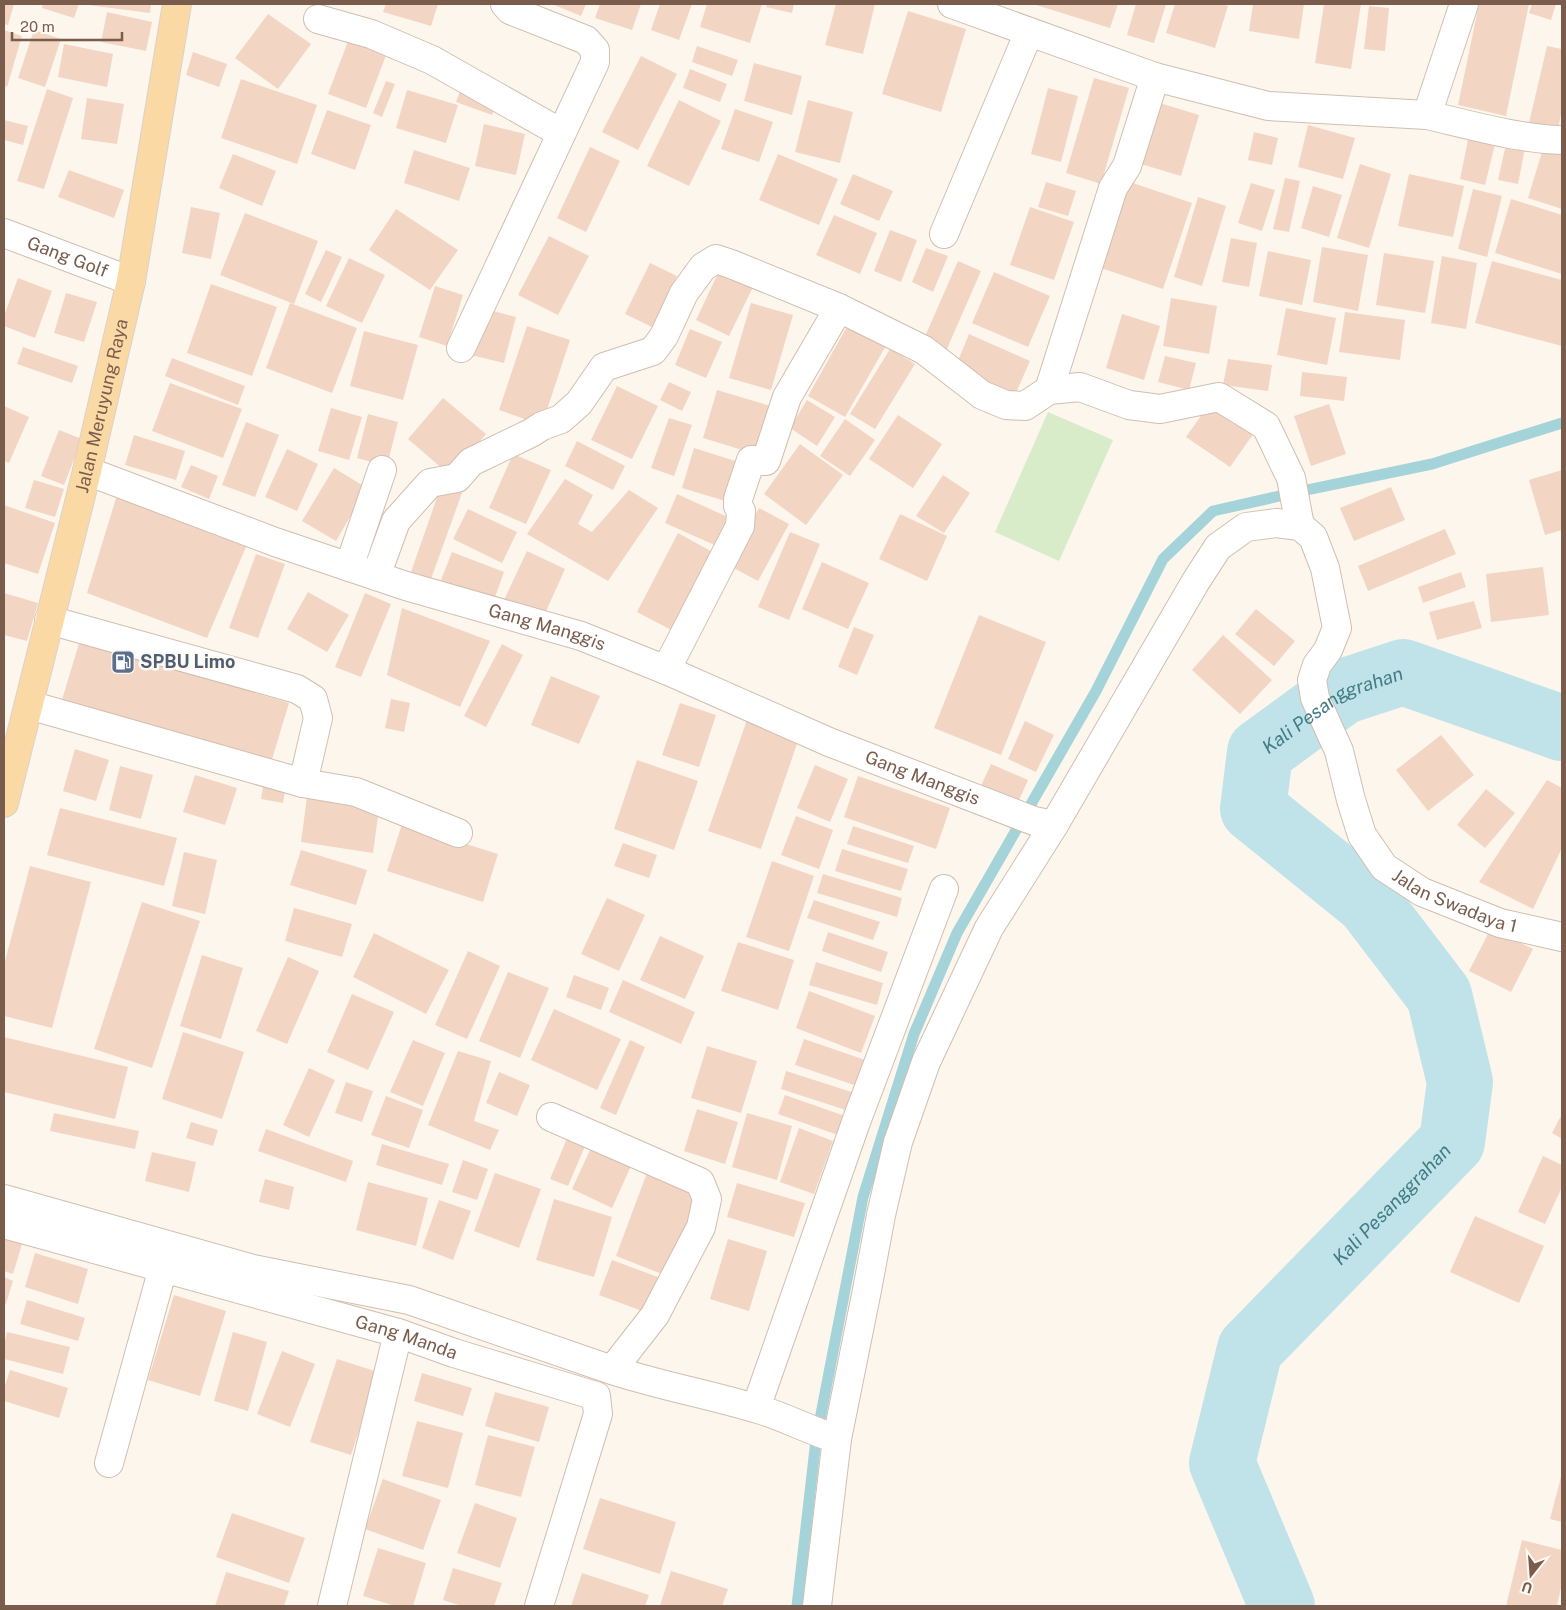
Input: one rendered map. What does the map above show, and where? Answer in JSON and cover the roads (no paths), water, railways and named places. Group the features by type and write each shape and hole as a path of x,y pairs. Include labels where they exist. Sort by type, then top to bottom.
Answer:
{"main road":[{"name":"Jalan Meruyung Raya","path":"4,803 87,471 131,280 177,4"}],"street":[{"path":"461,348 595,62 595,50 586,40 510,10 505,4"},
{"path":"952,4 997,12 1029,32 1155,77 1268,106 1427,115 1546,140 1562,140"},
{"path":"1427,115 1464,4"},
{"path":"318,19 371,34 432,60 561,133"},
{"path":"944,234 1029,32"},
{"path":"1049,390 1113,188 1127,166 1155,77"},
{"name":"Gang Golf","path":"4,234 131,280"},
{"path":"376,576 396,521 430,483 457,478 471,462 542,426 561,419 579,403 604,367 653,351 664,336 684,293 703,267 716,259 839,308 924,350 982,395 1006,404 1025,406 1049,390 1080,387 1129,404 1160,409 1219,397 1266,426 1291,478 1300,526 1276,523 1246,527 1218,547 1044,823 989,928 926,1062 901,1133 881,1215 867,1290 829,1437 817,1606"},
{"path":"666,670 740,526 741,511 738,506 738,499 752,460 766,461 787,397 839,308"},
{"path":"349,567 382,470"},
{"name":"Gang Manggis","path":"87,471 275,542 349,567 581,636 666,670 829,742 1044,823"},
{"name":"Jalan Swadaya 1","path":"1300,526 1313,537 1325,568 1337,628 1328,650 1317,665 1312,680 1315,698 1340,751 1351,800 1362,835 1384,867 1422,892 1500,923 1562,937"},
{"path":"49,620 297,689 305,694 312,699 318,718 303,783"},
{"path":"29,705 303,783 356,792 458,833"},
{"path":"768,1412 856,1122 944,889"},
{"path":"551,1117 700,1182 708,1199 701,1228 655,1315 612,1370"},
{"name":"Gang Manda","path":"4,1200 253,1269 409,1300 643,1380 768,1412 829,1437"},
{"name":"Gang Manda","path":"4,1224 398,1333 454,1353 596,1396 598,1414 539,1606"},
{"path":"109,1463 163,1268"},
{"path":"332,1606 398,1333"}],"waterway":[{"path":"797,1606 816,1440 863,1197 914,1034 957,933 1096,691 1163,559 1213,511 1432,464 1562,423"},
{"name":"Kali Pesanggrahan","path":"1282,1606 1222,1463 1250,1349 1452,1142 1460,1082 1439,995 1368,902 1253,809 1260,752 1342,692 1403,672 1562,728"}],"place":[{"name":"SPBU Limo","path":"123,662"}]}
